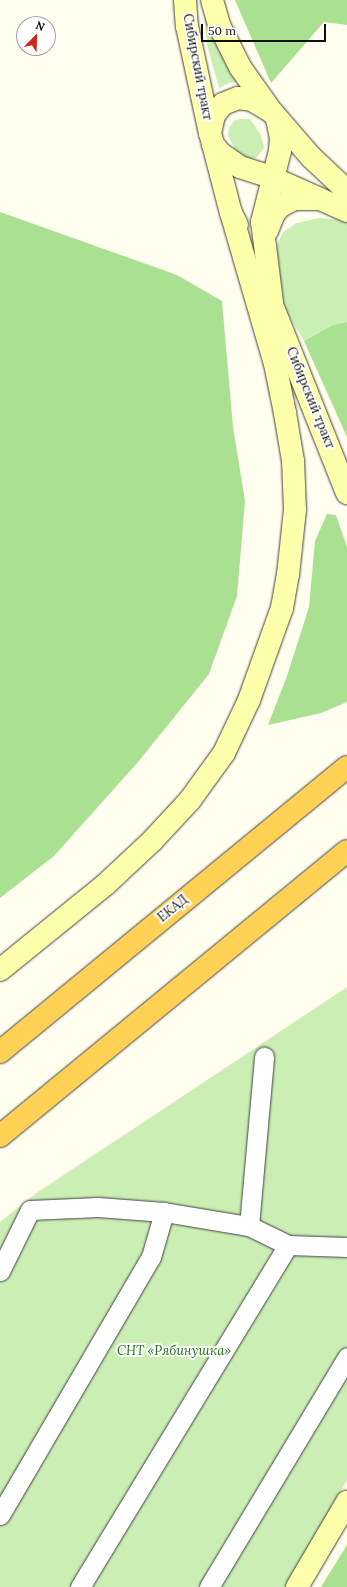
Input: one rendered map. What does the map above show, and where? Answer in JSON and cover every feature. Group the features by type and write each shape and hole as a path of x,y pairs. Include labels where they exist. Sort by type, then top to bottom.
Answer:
{"highway":[{"name":"ЕКАД","path":"0,1052 347,767"},
{"path":"0,1136 347,851"}],"main road":[{"name":"Сибирский тракт","path":"185,0 187,26 211,138 231,213 272,304 347,493"},
{"name":"Сибирский тракт","path":"212,0 219,25 240,67 275,116 281,138 280,151 262,222 272,304"},
{"path":"347,191 310,157 275,116 252,100 242,98 229,100 217,111 211,138 227,159 248,170 273,178 347,211"},
{"path":"248,170 265,166 280,151"},
{"path":"265,248 270,222 279,207 294,199 319,199"},
{"path":"0,970 105,885 152,841 190,800 224,753 249,700 282,608 288,576 295,510 292,461 285,413 275,364 231,213"},
{"path":"297,1587 347,1502"}],"street":[{"path":"249,1226 264,1057"},
{"path":"0,1271 30,1210 98,1207 164,1212 249,1226 288,1245 347,1246"},
{"path":"0,1515 151,1257 164,1212"},
{"path":"80,1587 288,1245"},
{"path":"209,1587 347,1357"}],"green space":[{"path":"235,0 347,0 347,25 324,22 271,83"},
{"path":"204,9 237,82 229,83 219,88 207,45"},
{"path":"240,119 250,119 261,135 264,148 256,158 241,160 228,136 229,128 234,121"},
{"path":"0,212 177,275 222,301 233,427 245,501 237,596 209,674 138,762 54,856 0,898"},
{"path":"319,218 342,220 347,224 347,322 333,325 304,341 275,292 273,254 283,232 297,223"},
{"path":"347,322 347,437 304,341 333,325"},
{"path":"327,514 336,515 347,547 347,702 321,713 268,725 287,676 309,607 315,541"},
{"name":"СНТ «Рябинушка»","path":"347,987 347,1480 315,1537 285,1587 0,1587 0,1222 35,1194"},
{"path":"347,1545 347,1587 321,1587"}]}
